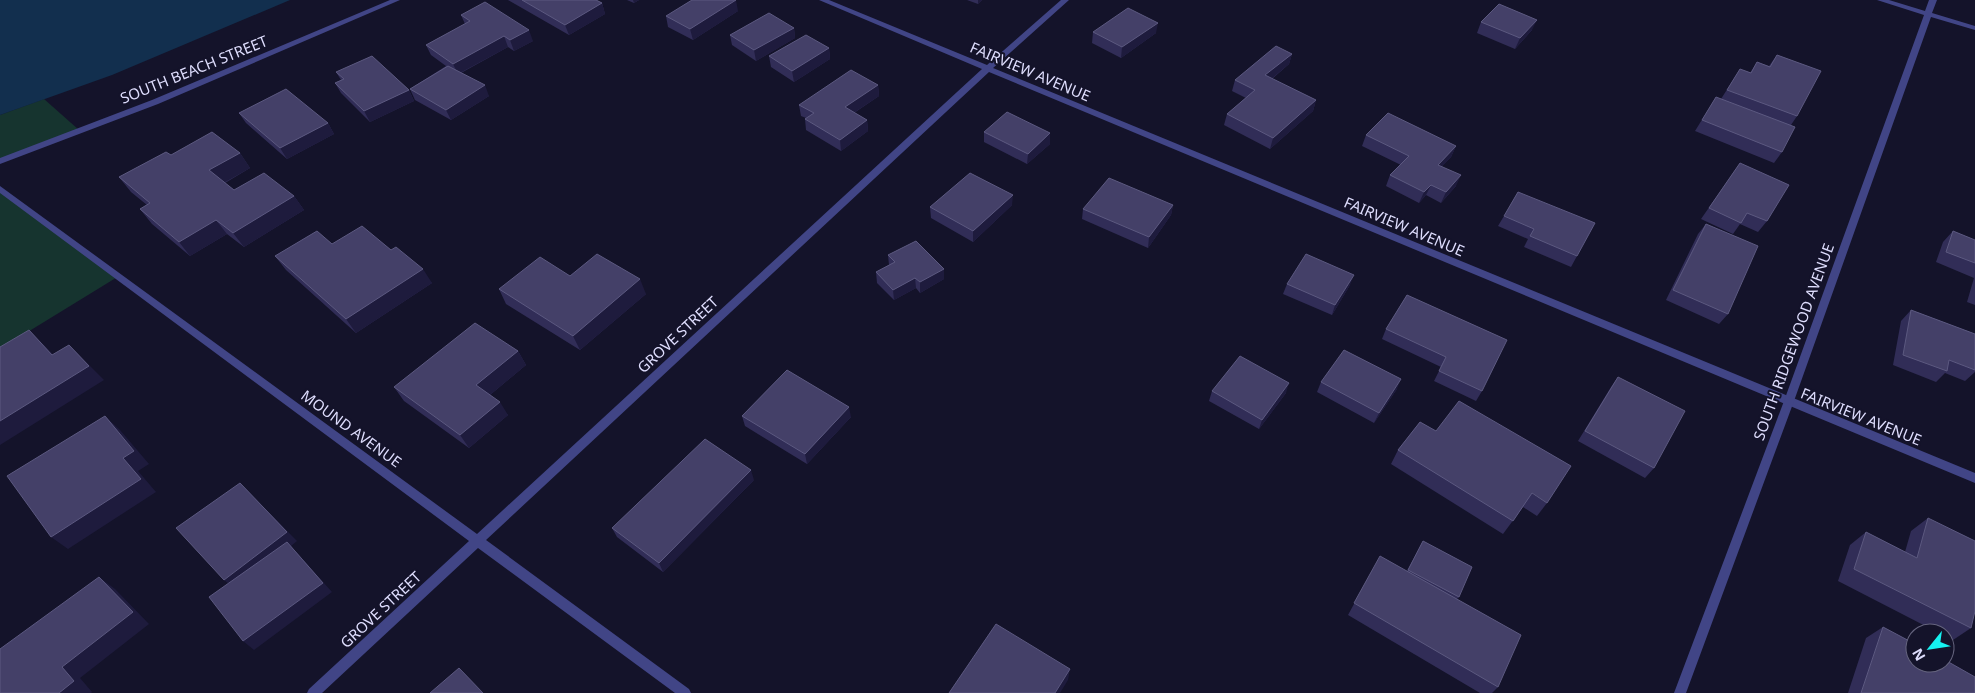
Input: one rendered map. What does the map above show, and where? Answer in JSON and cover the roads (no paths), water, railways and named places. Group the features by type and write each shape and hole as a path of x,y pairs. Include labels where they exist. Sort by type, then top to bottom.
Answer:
{"street":[{"name":"SOUTH BEACH STREET","path":"0,160 156,102 396,0"},
{"name":"FAIRVIEW AVENUE","path":"823,0 1975,478"},
{"name":"GROVE STREET","path":"313,693 987,69 1065,0"},
{"path":"1881,0 1975,28"},
{"name":"SOUTH RIDGEWOOD AVENUE","path":"1680,693 1789,401 1933,0"},
{"name":"MOUND AVENUE","path":"0,189 685,693"}],"water":[{"path":"0,0 290,0 112,75 0,115"}]}
